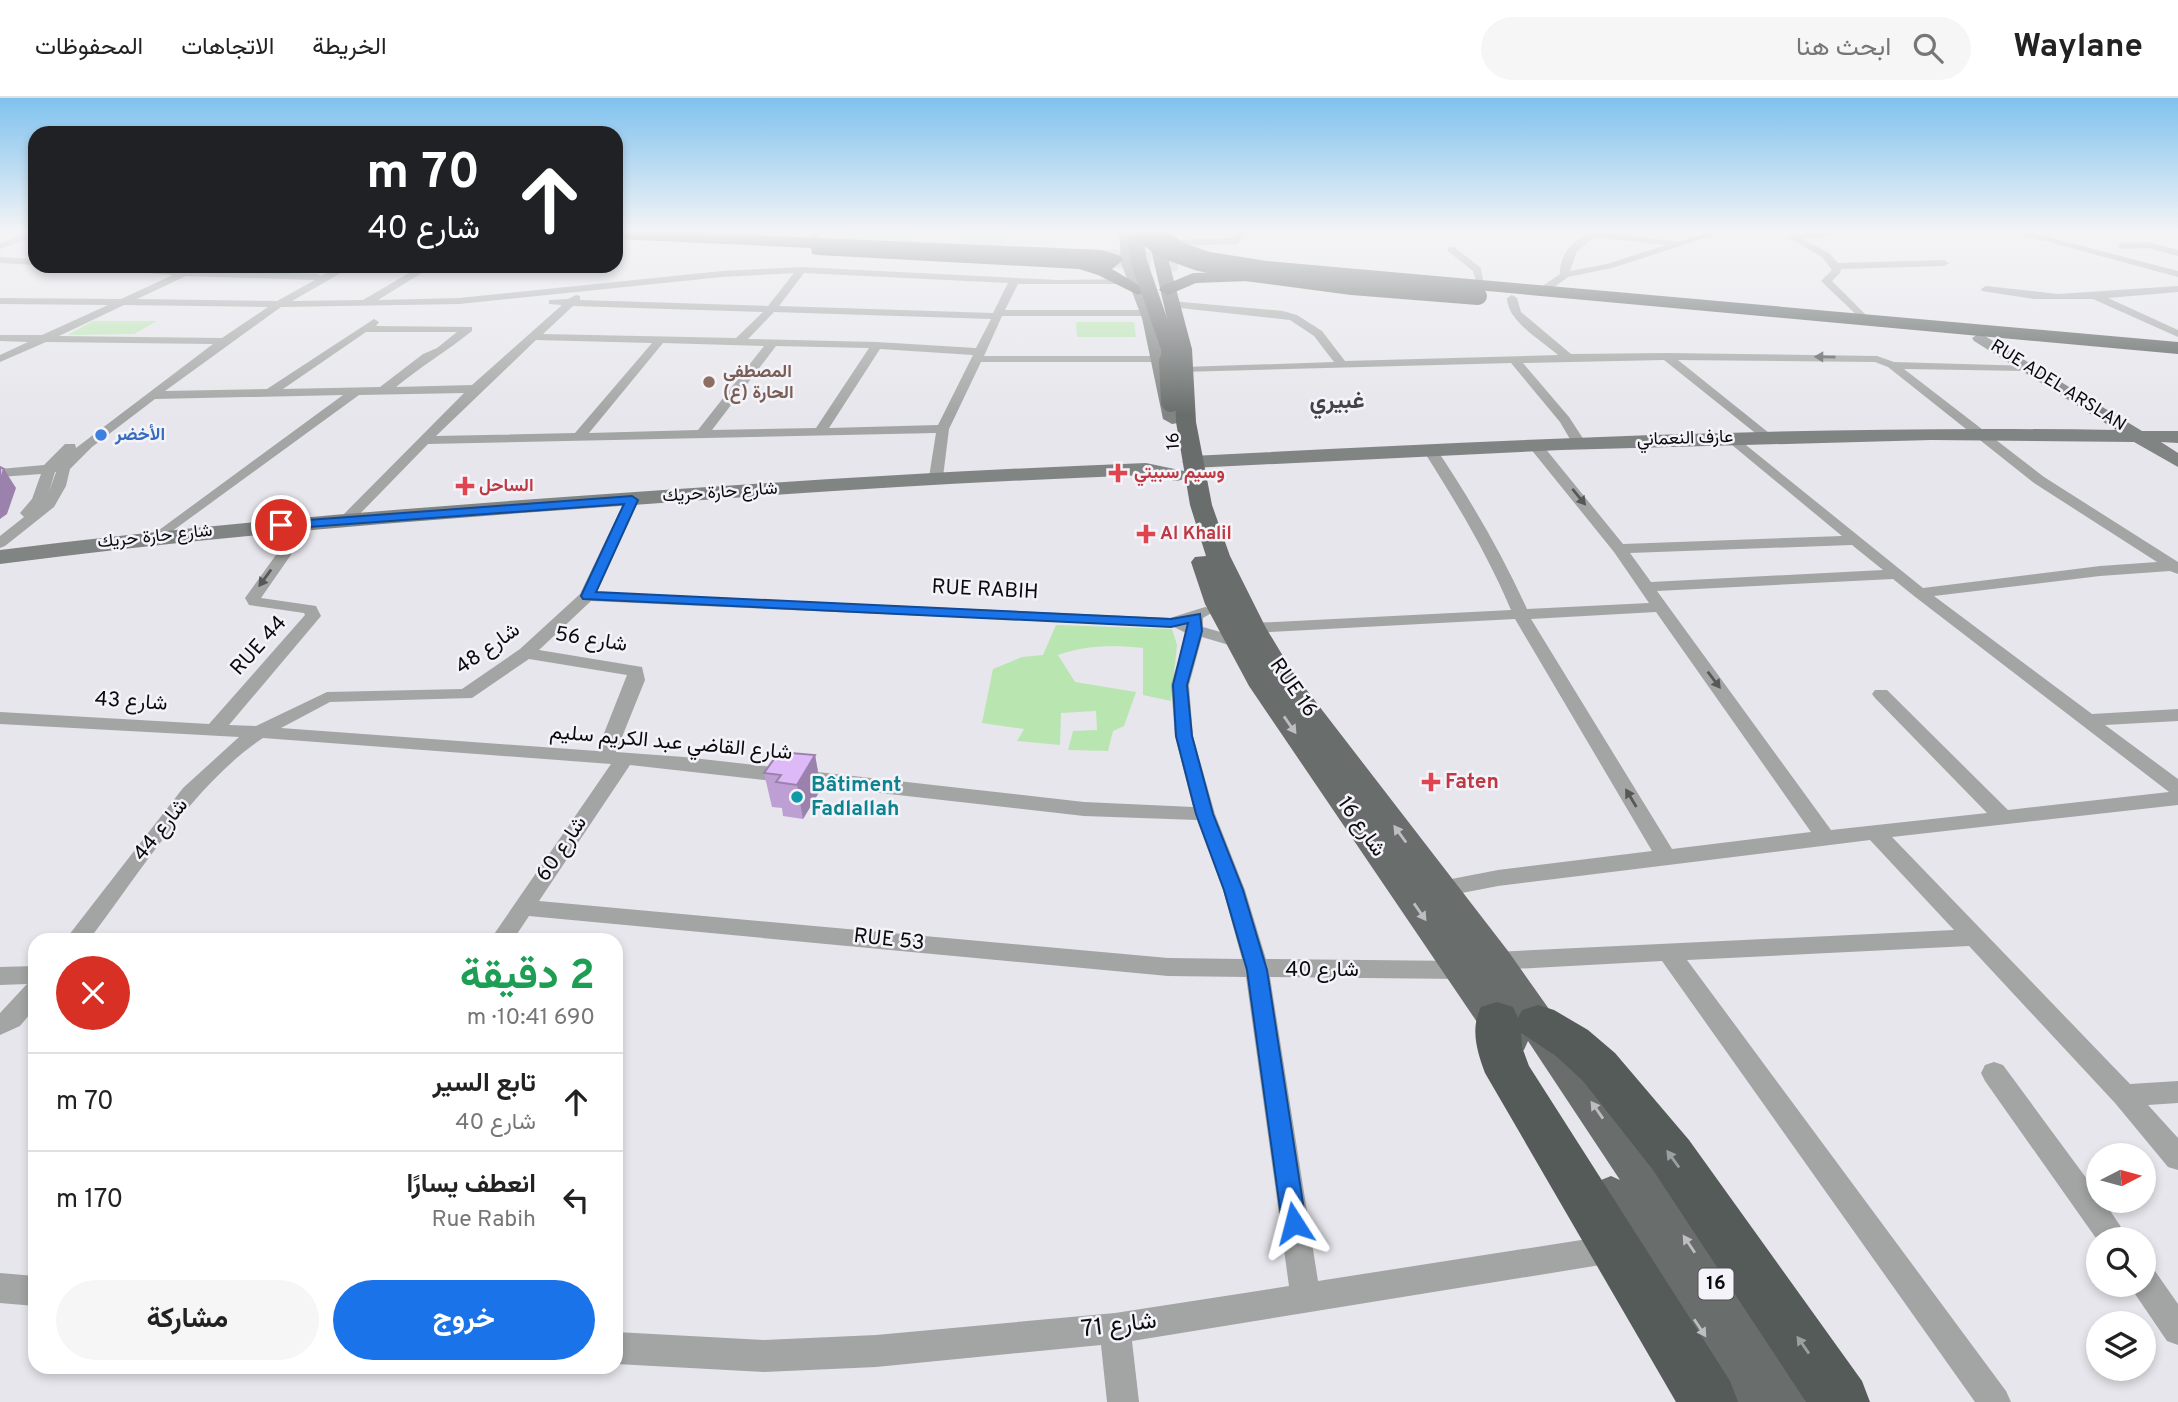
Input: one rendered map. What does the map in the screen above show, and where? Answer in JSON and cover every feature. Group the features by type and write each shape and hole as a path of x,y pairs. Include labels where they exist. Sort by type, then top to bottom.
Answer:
{"highway":[{"path":"1172,303 1181,293"},
{"path":"1496,293 1514,294"},
{"path":"1497,293 1865,320 2013,340 2178,356"},
{"path":"1501,293 2178,348"},
{"path":"1504,293 1514,294"},
{"path":"1974,333 2178,342"},
{"path":"1709,1402 1618,1248 1508,1073 1499,1047 1517,1021 1572,1043 1599,1067 1671,1155 1841,1402"}],"main road":[{"path":"1150,293 1169,348 1171,410"},
{"name":"شارع 16","path":"1170,293 1183,349 1186,422 1180,463 1203,617 1246,636 1263,686 1478,965"},
{"path":"1149,315 1172,303"},
{"name":"16","path":"1171,410 1180,463"},
{"name":"RUE 16","path":"1180,463 1201,505 1246,636 1280,674 1441,889 1478,965"},
{"path":"1478,965 1615,1168"},
{"name":"16","path":"1615,1168 1749,1402"},
{"name":"16","path":"1615,1168 1796,1402"}],"street":[{"path":"0,359 143,293"},
{"path":"0,534 36,504 48,470 72,445 211,341 291,293"},
{"path":"0,543 49,504 60,486 64,468 87,444 275,303 295,293"},
{"path":"364,303 382,293"},
{"path":"0,301 400,303 496,299 547,293"},
{"path":"347,519 475,389 582,293"},
{"path":"740,341 783,293"},
{"path":"936,477 943,429 1008,293"},
{"path":"1137,293 1149,315 1171,410"},
{"path":"1517,293 1514,294 1512,305 1517,314 1568,358"},
{"path":"1838,293 1865,320"},
{"path":"2007,293 2030,297 2096,297 2139,293"},
{"path":"2096,297 2178,334"},
{"path":"496,299 998,315 1149,315"},
{"path":"424,329 459,301"},
{"path":"270,393 400,303"},
{"path":"1172,303 1301,318 1328,344 1342,366"},
{"path":"365,329 468,329 441,351 427,356 383,391"},
{"name":"RUE ADEL ARSLAN","path":"1974,333 2178,461"},
{"path":"535,337 877,345 978,356 1160,359"},
{"path":"0,338 224,341"},
{"path":"578,437 662,339"},
{"path":"702,434 773,342"},
{"path":"820,431 877,345"},
{"path":"1666,356 1764,436"},
{"path":"1184,370 1666,356 1864,358 1892,365 2028,368"},
{"path":"1515,360 1565,420 1579,443"},
{"path":"1892,365 2039,480 2176,567"},
{"path":"153,395 475,389"},
{"path":"160,536 355,392"},
{"path":"423,440 943,429"},
{"name":"عارف النعماني","path":"1180,463 1764,436 1978,432 2178,436"},
{"path":"1731,437 1920,593 2178,789"},
{"path":"1535,445 1619,549 1740,714 1826,838"},
{"path":"1430,450 1477,524 1500,566 1521,615 1666,857"},
{"name":"شارع حارة حريك","path":"0,551 347,519 936,477 1068,469 1146,469 1180,463"},
{"path":"0,473 64,468"},
{"name":"شارع 48","path":"259,732 327,697 466,694 526,653 587,596 632,500"},
{"name":"RUE 44","path":"214,730 313,616 310,609 264,604 255,602 253,598 306,523"},
{"path":"1619,549 1855,540"},
{"name":"شارع حارة حريك","path":"0,557 53,548"},
{"path":"1920,593 2100,571 2176,567"},
{"path":"1647,587 1895,573"},
{"path":"587,596 795,603"},
{"name":"RUE RABIH","path":"795,603 1171,623 1203,617"},
{"path":"1246,636 1660,607"},
{"name":"شارع 40","path":"1203,617 1180,685 1184,736 1205,814 1234,890 1257,970 1478,965 1667,951 1975,937"},
{"name":"شارع 56","path":"526,653 636,671 636,680 613,759"},
{"path":"1881,694 2005,819"},
{"path":"2087,720 2178,715"},
{"name":"شارع 43","path":"0,718 259,732"},
{"name":"شارع القاضي عبد الكريم سليم","path":"259,732 613,759 1084,809 1205,814"},
{"name":"شارع 44","path":"81,933 190,793 241,744 259,732"},
{"name":"شارع 60","path":"505,933 613,759"},
{"path":"1441,889 1498,878 1666,857 2178,798"},
{"path":"1877,834 2124,1096 2178,1158"},
{"name":"RUE 53","path":"522,907 1168,967 1257,970"},
{"path":"1667,951 1995,1402"},
{"path":"1257,970 1306,1299"},
{"path":"0,976 28,975"},
{"path":"0,1025 11,1019 28,999"},
{"path":"1994,1073 2105,1227"},
{"path":"2124,1096 2178,1092"},
{"name":"شارع 71","path":"623,1348 764,1356 876,1351 1115,1328 1618,1248"},
{"path":"0,1288 28,1290"},
{"path":"2155,1297 2178,1330"},
{"path":"1115,1328 1123,1402"}],"green space":[{"path":"93,321 157,321 134,334 68,335"},
{"path":"1076,322 1134,322 1136,337 1077,337"},
{"path":"1056,625 1172,629 1177,645 1171,701 1143,695 1143,648 1089,648 1058,655 1075,682 1136,692 1124,726 1113,731 1108,751 1068,750 1073,731 1097,730 1096,711 1061,713 1060,745 1017,741 1024,729 982,723 993,669 1022,657 1043,655"}],"building":[{"path":"779,752 815,755 797,785 776,782 781,775 764,773"}],"place":[{"name":"المصطفى الحارة (ع)","path":"709,382"},
{"name":"الأخضر","path":"101,435"},
{"name":"وسيم سبيتي","path":"1118,473"},
{"name":"الساحل","path":"465,486"},
{"name":"Al Khalil","path":"1146,534"},
{"name":"Faten","path":"1431,782"},
{"name":"Bâtiment Fadlallah","path":"797,797"}],"district":[{"name":"غبيري","path":"1337,402"}],"route":[{"path":"281,525 632,500 587,596 795,603 1171,623 1195,617 1195,631 1180,685 1184,736 1205,814 1234,890 1257,970 1294,1223"}]}
